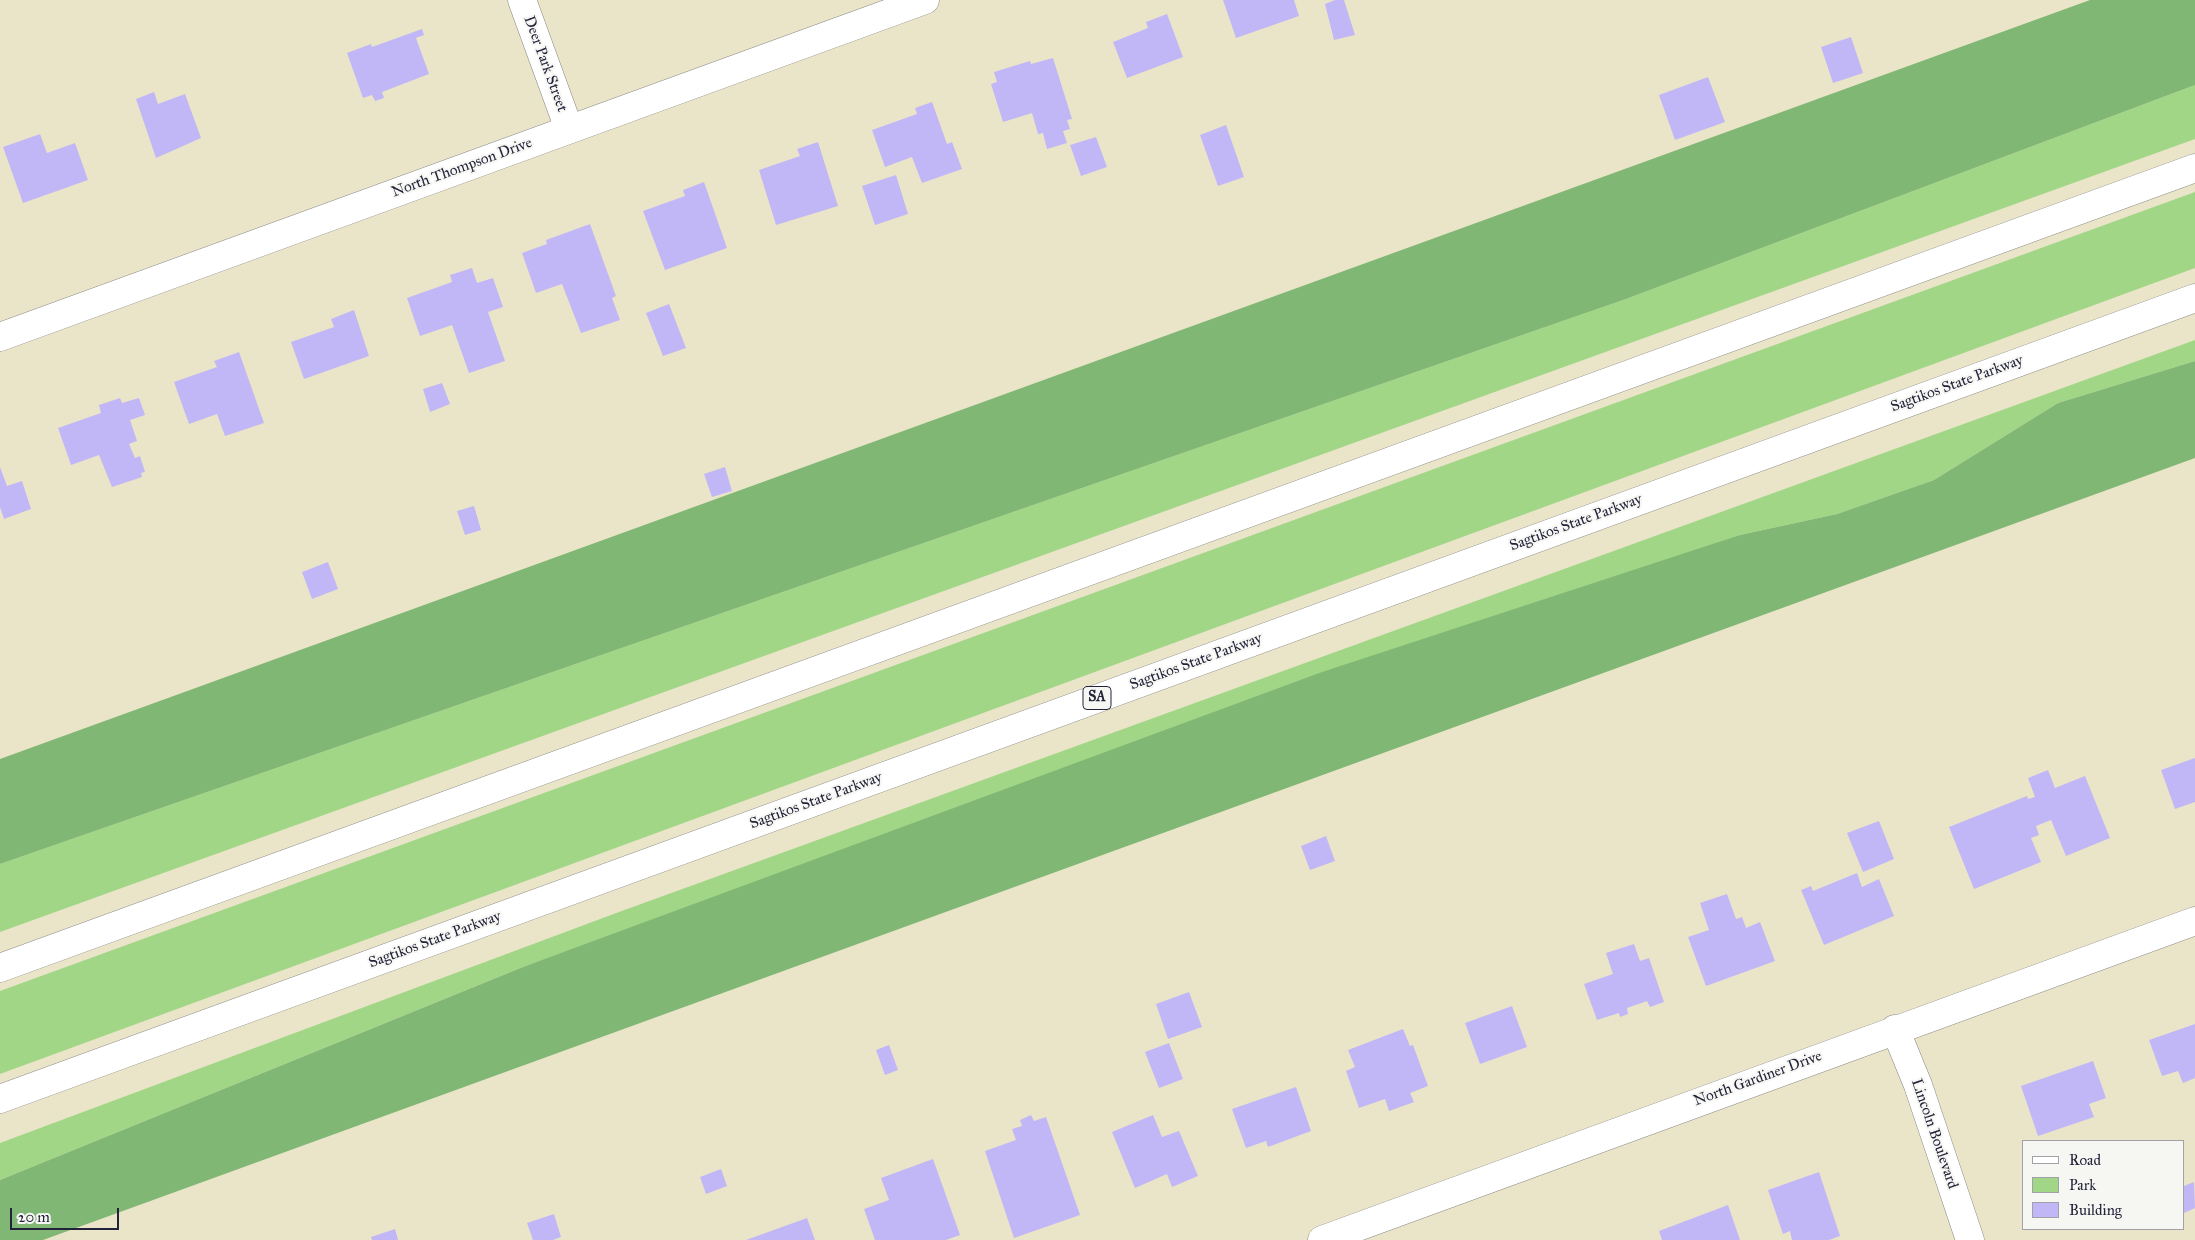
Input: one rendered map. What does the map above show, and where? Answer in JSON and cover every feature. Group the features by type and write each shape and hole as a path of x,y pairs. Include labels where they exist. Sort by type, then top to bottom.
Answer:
{"main road":[{"name":"Deer Park Street","path":"522,0 569,129"},
{"name":"North Thompson Drive","path":"0,337 925,0"},
{"path":"0,968 2195,168"},
{"name":"Sagtikos State Parkway","path":"0,1099 2195,298"},
{"name":"North Gardiner Drive","path":"1322,1240 1895,1029 2195,921"},
{"name":"Lincoln Boulevard","path":"1895,1029 1918,1085 1970,1240"}],"green space":[{"path":"2090,0 2195,0 2195,85 1626,299 0,864 0,759"},
{"path":"2195,85 2195,139 0,932 0,864 1626,299"},
{"path":"2195,192 2195,268 0,1074 0,991"},
{"path":"2195,340 2195,361 2058,403 1934,480 1837,514 1740,535 523,967 0,1180 0,1143 619,912"},
{"path":"2195,361 2195,458 43,1240 0,1240 0,1180 523,967 1322,672 1740,535 1837,514 1934,480 2058,403"}],"building":[{"path":"1223,0 1294,0 1299,16 1236,38"},
{"path":"1335,0 1344,0 1355,35 1334,40 1325,4"},
{"path":"1167,14 1183,57 1127,78 1113,42 1148,28 1146,22"},
{"path":"422,29 424,35 416,38 429,74 382,92 384,98 375,101 372,95 363,98 347,53 371,44 372,47"},
{"path":"1851,37 1863,73 1833,83 1821,47"},
{"path":"1053,58 1072,119 1067,120 1070,129 1063,131 1067,143 1047,149 1043,133 1038,134 1032,113 1003,122 991,84 997,82 994,72 1030,61 1031,64"},
{"path":"1708,77 1725,122 1675,140 1659,95"},
{"path":"154,92 158,104 185,94 201,138 156,158 136,99"},
{"path":"932,102 947,144 952,142 962,169 922,183 912,157 885,167 872,130 917,114 915,108"},
{"path":"1226,125 1244,177 1218,186 1200,135"},
{"path":"40,134 47,153 75,143 88,180 23,203 3,147"},
{"path":"1096,137 1107,167 1081,176 1070,145"},
{"path":"818,142 838,206 776,225 759,170 800,156 797,149"},
{"path":"896,175 908,214 875,225 862,186"},
{"path":"704,182 727,248 665,270 643,211 685,196 683,190"},
{"path":"590,224 616,296 612,298 620,320 581,333 562,284 536,293 522,253 547,244 546,240"},
{"path":"472,268 477,283 493,278 503,307 488,312 505,361 469,373 452,325 420,336 407,298 452,282 450,275"},
{"path":"669,304 686,348 663,356 646,313"},
{"path":"354,310 369,356 304,379 291,342 334,327 331,319"},
{"path":"239,352 264,423 225,436 217,414 189,424 174,382 217,367 214,361"},
{"path":"442,383 450,404 430,412 423,389"},
{"path":"120,398 122,403 139,398 145,415 130,420 137,441 129,444 135,458 140,456 145,472 141,473 142,477 112,487 99,455 71,465 58,428 101,413 99,405"},
{"path":"0,467 7,486 22,481 31,509 4,519 0,507"},
{"path":"725,467 732,491 712,497 704,474"},
{"path":"474,506 481,530 465,535 457,511"},
{"path":"328,562 338,589 312,599 302,572"},
{"path":"2195,758 2195,802 2175,809 2161,770"},
{"path":"2048,770 2055,788 2085,776 2110,838 2066,856 2051,820 2036,826 2039,835 2031,838 2041,862 1974,889 1949,827 2027,796 2028,799 2035,797 2028,778"},
{"path":"1879,821 1894,859 1863,872 1847,833"},
{"path":"1326,836 1335,861 1310,870 1301,846"},
{"path":"1857,873 1862,887 1879,879 1894,916 1824,945 1801,890 1811,886 1813,891"},
{"path":"1727,894 1736,919 1742,917 1746,928 1760,922 1775,961 1706,986 1688,937 1709,930 1700,903"},
{"path":"1634,944 1640,961 1649,958 1664,1002 1650,1007 1647,1001 1627,1008 1628,1014 1620,1017 1619,1013 1597,1020 1584,984 1613,974 1606,953"},
{"path":"1189,992 1202,1027 1168,1039 1156,1004"},
{"path":"1512,1006 1527,1047 1480,1064 1465,1023"},
{"path":"2195,1024 2195,1078 2183,1083 2178,1071 2162,1076 2149,1040"},
{"path":"1403,1029 1410,1046 1413,1045 1428,1086 1410,1093 1414,1102 1389,1111 1385,1099 1359,1108 1346,1071 1355,1067 1348,1050"},
{"path":"1169,1043 1183,1079 1159,1088 1145,1052"},
{"path":"889,1045 898,1070 885,1075 876,1050"},
{"path":"2093,1061 2106,1098 2089,1104 2094,1117 2038,1136 2021,1086"},
{"path":"1296,1087 1311,1131 1268,1147 1266,1141 1246,1148 1232,1109"},
{"path":"1031,1115 1034,1121 1046,1117 1080,1215 1014,1238 985,1151 1016,1140 1012,1129 1022,1126 1020,1120"},
{"path":"1153,1115 1162,1137 1179,1131 1198,1176 1172,1187 1167,1174 1135,1188 1112,1132"},
{"path":"933,1159 960,1235 946,1240 875,1240 864,1209 889,1200 881,1178"},
{"path":"721,1169 727,1186 706,1194 700,1177"},
{"path":"1819,1172 1840,1236 1829,1240 1792,1240 1790,1231 1783,1234 1768,1190"},
{"path":"2194,1182 2195,1208 2185,1213 2185,1186"},
{"path":"1728,1205 1740,1240 1662,1240 1659,1231"},
{"path":"554,1214 561,1237 553,1240 533,1240 527,1223"},
{"path":"807,1218 815,1240 746,1240"},
{"path":"395,1229 398,1240 372,1240 371,1237"}]}
